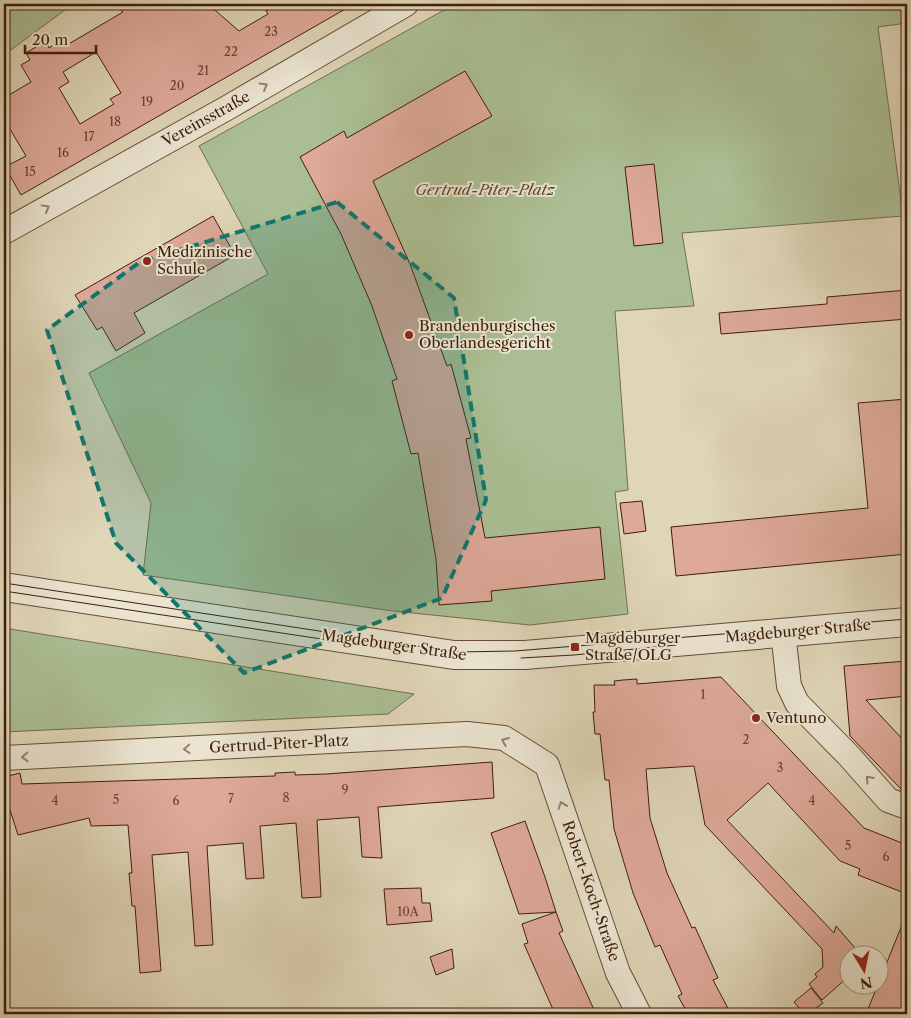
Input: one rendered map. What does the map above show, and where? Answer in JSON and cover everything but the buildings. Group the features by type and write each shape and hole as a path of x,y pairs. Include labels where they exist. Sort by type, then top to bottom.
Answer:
{"street":[{"name":"Vereinsstraße","path":"4,232 227,108 406,4"},
{"name":"Magdeburger Straße","path":"4,587 454,655 525,655 907,622"},
{"path":"783,632 789,686 797,703 849,756 888,800 907,807"},
{"name":"Gertrud-Piter-Platz","path":"4,758 467,734 504,738 547,765"},
{"name":"Robert-Koch-Straße","path":"547,765 618,972 639,1014"}],"highlighted area":[{"path":"337,202 454,298 486,500 442,598 244,673 116,543 47,330 140,262"}],"green space":[{"path":"4,4 73,4 4,55"},
{"name":"Gertrud-Piter-Platz","path":"455,4 907,4 907,23 878,27 903,216 682,233 694,306 615,311 628,490 615,492 628,614 530,625 393,611 143,575 151,503 89,373 268,274 199,146"},
{"path":"4,628 414,694 388,714 4,732"}],"tram line":[{"path":"4,583 457,652 515,651 907,619"},
{"path":"4,591 328,640"},
{"path":"521,658 676,645"}],"place":[{"name":"Medizinische Schule","path":"147,261"},
{"name":"Brandenburgisches Oberlandesgericht","path":"409,335"},
{"name":"Magdeburger Straße/OLG","path":"575,647"},
{"name":"Ventuno","path":"756,718"}]}
